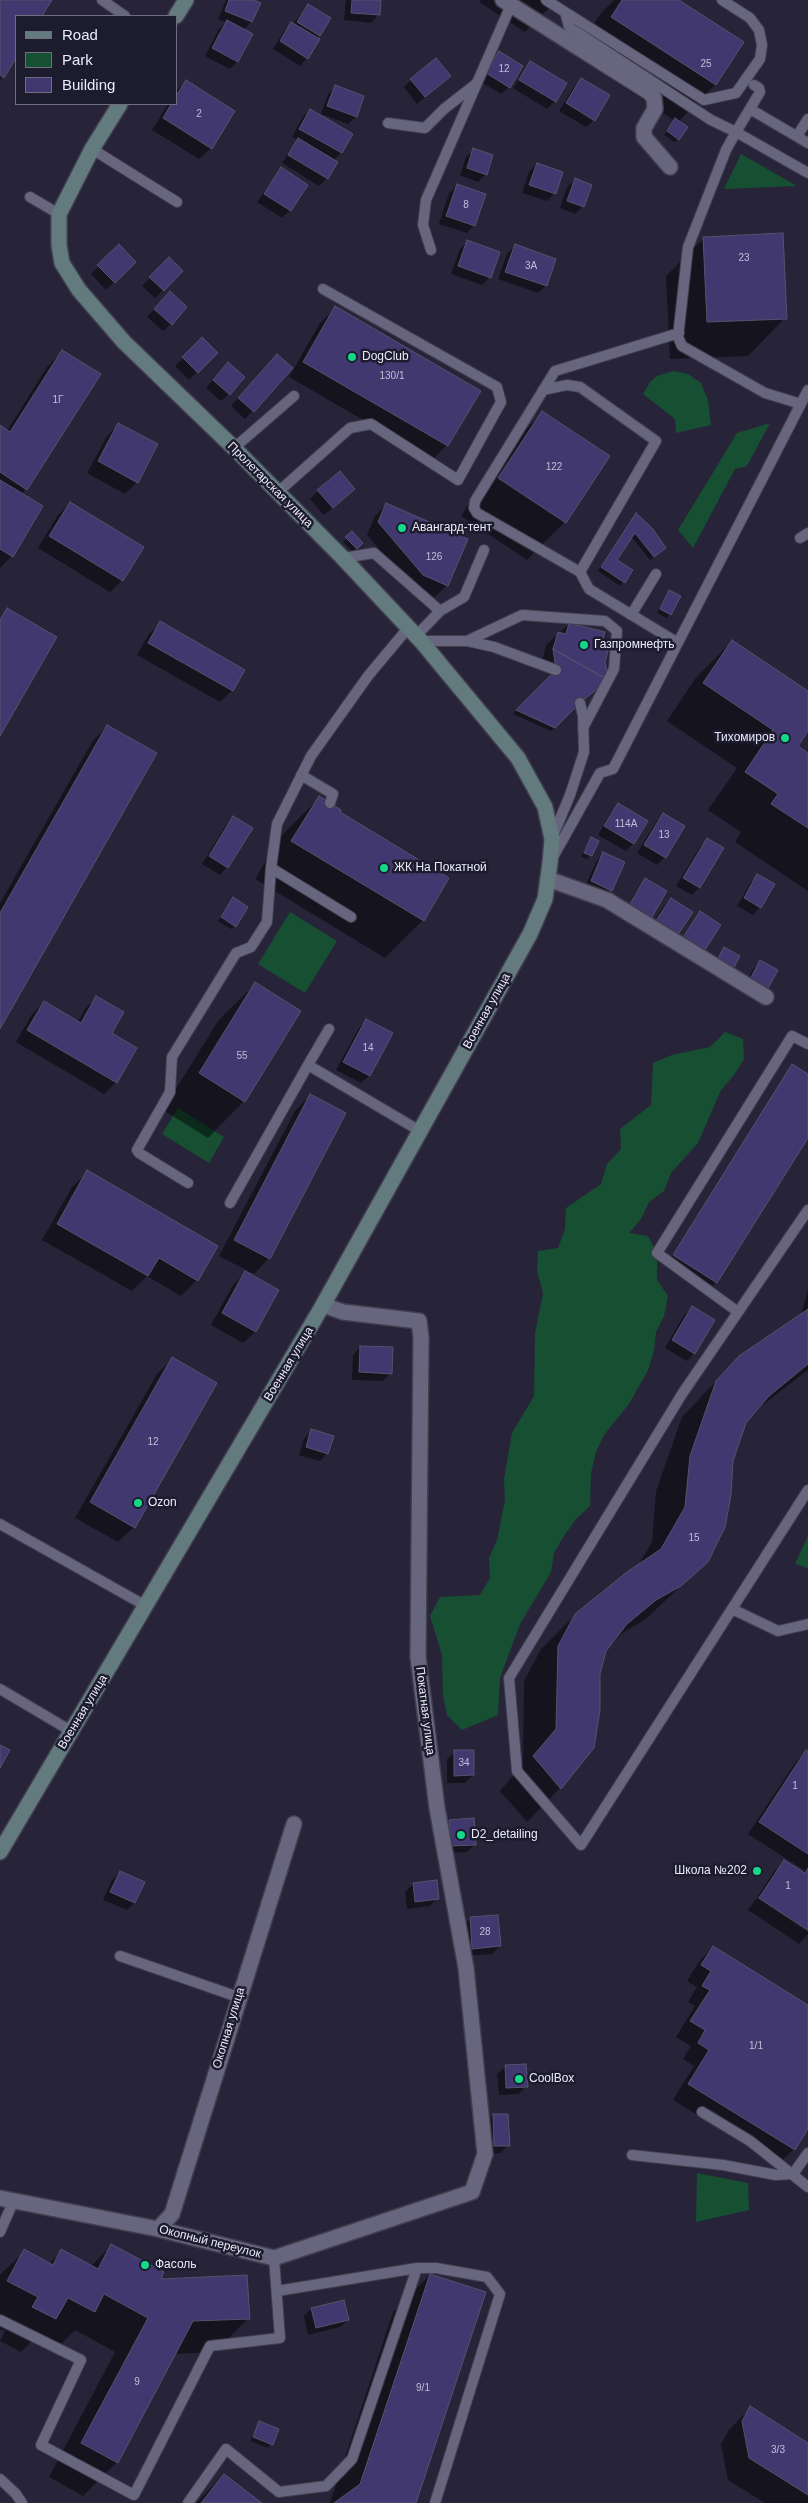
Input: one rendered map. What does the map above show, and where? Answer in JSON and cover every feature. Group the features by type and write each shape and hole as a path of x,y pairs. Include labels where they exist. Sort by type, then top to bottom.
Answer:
{"main road":[{"path":"177,15 186,0"},
{"name":"Пролетарская улица","path":"119,105 92,149 59,214 59,245 62,263 78,290 124,342 278,492 415,635 518,758 545,807 552,839 550,863"},
{"name":"Военная улица","path":"0,1852 324,1305 530,934 545,899 550,863"}],"street":[{"path":"507,2 650,93 654,98 655,109 644,128 644,137 670,167"},
{"path":"548,879 607,900 766,997"},
{"name":"Покатная улица","path":"324,1305 343,1312 419,1321 421,1338 418,1657 437,1808 466,1968 485,2154 472,2192"},
{"name":"Окопная улица","path":"158,2229 172,2214 238,1997 294,1824"},
{"name":"Окопный переулок","path":"7,2199 158,2229 274,2258 472,2192"}],"lane":[{"path":"102,0 124,15"},
{"path":"546,0 698,99 711,100 731,96 740,90 760,59 762,45 759,30 750,18 722,0"},
{"path":"431,250 423,225 426,200 478,83 507,2"},
{"path":"565,12 569,27 711,120 736,132 808,174"},
{"path":"388,123 425,128 444,109 478,83"},
{"path":"754,85 759,88 760,92 726,150 688,247 679,343 765,393 801,404"},
{"path":"750,109 808,143"},
{"path":"797,136 808,119"},
{"path":"92,149 177,202"},
{"path":"30,197 59,214"},
{"path":"278,492 350,428 371,424 458,480 501,402 497,387 324,289"},
{"path":"678,643 589,589 580,572 477,513 474,508 475,500 551,375 560,368 679,333"},
{"path":"543,390 567,385 580,387 656,441 580,572"},
{"path":"550,863 600,773 613,769 808,390"},
{"path":"234,448 294,396"},
{"path":"188,1183 140,1153 138,1146 170,1092 172,1057 236,952 252,947 268,922 271,868 278,819 311,756 368,676 440,611 464,597 484,550"},
{"path":"342,558 374,553 440,611"},
{"path":"632,615 656,574"},
{"path":"467,641 522,615 605,621 617,631 614,669 583,728"},
{"path":"415,635 467,641 494,647 556,670"},
{"path":"552,839 570,795 584,752 580,704"},
{"path":"301,774 333,794 330,803"},
{"path":"271,868 351,917"},
{"path":"230,1203 329,1028"},
{"path":"738,1312 657,1253 792,1036 808,1044"},
{"path":"308,1065 420,1131"},
{"path":"808,1210 682,1394 509,1678 517,1770 581,1845 808,1490"},
{"path":"0,1524 146,1606"},
{"path":"732,1608 778,1630 808,1624"},
{"path":"0,1689 71,1732"},
{"path":"120,1956 238,1997"},
{"path":"702,2112 750,2141 808,2187"},
{"path":"793,2174 808,2152"},
{"path":"632,2155 723,2165 776,2175 793,2174"},
{"path":"0,2232 7,2199"},
{"path":"0,2320 81,2360 41,2445 134,2495 210,2346 280,2338 274,2258"},
{"path":"277,2291 417,2268 436,2268 487,2277 500,2294 435,2503"},
{"path":"188,2503 226,2449 279,2492 326,2486 352,2459 417,2268"},
{"path":"0,2479 16,2494 22,2503"}],"green space":[{"path":"741,154 797,186 724,189"},
{"path":"673,371 688,374 701,383 708,400 711,425 676,433 675,419 643,394 651,381 657,376"},
{"path":"770,423 747,466 735,469 693,548 678,530 737,433"},
{"path":"290,912 337,941 305,993 258,964"},
{"path":"725,1032 743,1039 744,1059 734,1075 721,1090 698,1143 671,1173 664,1191 649,1202 641,1219 629,1233 648,1236 657,1253 657,1280 668,1296 664,1316 656,1332 654,1351 648,1370 629,1404 604,1435 596,1452 591,1473 590,1506 576,1519 564,1536 554,1553 551,1572 520,1624 500,1678 498,1715 462,1730 447,1715 443,1696 442,1655 430,1616 440,1597 480,1595 490,1578 489,1558 497,1540 505,1500 504,1479 512,1433 534,1396 535,1333 543,1293 537,1271 538,1251 558,1248 565,1229 566,1208 601,1184 607,1164 621,1149 620,1129 651,1105 653,1063 672,1055 710,1047"},
{"path":"178,1108 224,1137 209,1163 162,1134"},
{"path":"808,1536 808,1568 795,1564"},
{"path":"697,2173 748,2183 749,2210 696,2222"}],"building":[{"path":"0,0 52,0 43,15 15,15 15,60 4,78 0,75"},
{"path":"229,0 254,0 261,3 252,22 225,11"},
{"path":"352,0 381,0 380,15 351,13"},
{"path":"622,0 679,0 744,42 716,85 611,17"},
{"path":"308,4 331,18 320,36 297,22"},
{"path":"227,20 253,34 238,62 212,48"},
{"path":"291,22 320,39 308,59 280,41"},
{"path":"499,51 523,66 510,88 486,73"},
{"path":"436,58 451,76 425,97 410,79"},
{"path":"530,61 567,83 556,102 519,80"},
{"path":"581,78 610,95 595,121 566,103"},
{"path":"186,80 235,111 212,149 163,118 170,105 178,105 178,93"},
{"path":"335,85 364,96 357,117 327,106"},
{"path":"310,109 353,134 342,153 299,129"},
{"path":"675,118 688,127 679,140 667,131"},
{"path":"298,138 338,162 328,179 288,155"},
{"path":"473,148 493,155 487,175 467,168"},
{"path":"537,163 563,172 556,194 529,185"},
{"path":"281,167 308,185 291,211 264,194"},
{"path":"575,178 592,185 584,207 567,201"},
{"path":"457,184 486,194 475,226 446,216"},
{"path":"783,233 787,319 707,322 703,237"},
{"path":"467,240 500,252 491,278 458,266"},
{"path":"119,244 136,262 115,283 97,265"},
{"path":"515,244 556,259 547,286 505,272"},
{"path":"169,257 183,271 164,291 149,277"},
{"path":"170,291 187,307 172,325 154,309"},
{"path":"335,306 481,391 448,446 303,362"},
{"path":"202,337 218,353 198,373 182,357"},
{"path":"62,350 101,374 27,490 0,472 0,425 10,432"},
{"path":"277,354 293,368 254,412 238,398"},
{"path":"228,362 245,377 230,395 213,380"},
{"path":"542,411 610,456 566,523 498,478"},
{"path":"118,423 158,444 138,483 98,461"},
{"path":"340,471 355,489 333,508 317,490"},
{"path":"0,480 43,506 13,557 0,549"},
{"path":"70,502 144,547 123,581 49,536"},
{"path":"386,503 468,539 448,586 423,575 378,522"},
{"path":"636,513 652,528 666,548 654,557 635,533 617,560 633,570 625,583 601,567"},
{"path":"352,531 363,543 357,549 345,537"},
{"path":"669,590 681,596 671,615 660,609"},
{"path":"7,608 57,637 0,736 0,620"},
{"path":"160,621 245,670 233,691 148,643"},
{"path":"569,623 605,632 602,642 610,644 605,662 608,680 553,649 558,632 566,634"},
{"name":"Тихомиров","path":"732,640 808,691 808,731 798,746 808,753 808,828 771,804 778,794 745,772 773,730 703,683"},
{"path":"553,649 608,680 580,703 555,728 516,710 556,670"},
{"path":"107,725 157,753 0,1029 0,913"},
{"name":"ЖК На Покатной","path":"319,796 341,810 340,812 449,878 424,921 291,841"},
{"path":"618,803 648,821 634,844 604,826"},
{"path":"663,813 685,826 666,858 644,845"},
{"path":"233,816 253,828 228,868 209,856"},
{"path":"591,837 599,841 592,856 584,853"},
{"path":"707,838 724,848 700,888 683,878"},
{"path":"603,852 625,862 612,891 591,881"},
{"path":"757,874 775,884 761,908 744,898"},
{"path":"645,878 667,891 649,922 627,909"},
{"path":"233,897 248,907 236,927 221,917"},
{"path":"671,898 693,912 675,939 653,925"},
{"path":"700,911 721,925 703,953 682,939"},
{"path":"724,947 740,956 731,973 715,964"},
{"path":"760,960 778,970 766,992 748,983"},
{"path":"255,982 301,1011 245,1102 199,1073"},
{"path":"96,996 124,1012 112,1033 137,1048 117,1083 27,1030 44,1001 81,1023"},
{"path":"366,1019 393,1033 370,1076 343,1062"},
{"path":"792,1064 808,1074 808,1138 717,1283 673,1255"},
{"path":"310,1094 346,1113 270,1259 234,1240"},
{"path":"87,1170 218,1246 198,1281 159,1258 148,1276 57,1224"},
{"path":"245,1271 279,1290 256,1332 222,1313"},
{"path":"692,1306 715,1320 695,1354 672,1340"},
{"path":"808,1309 808,1364 769,1396 746,1423 733,1461 731,1495 725,1527 708,1562 681,1586 656,1600 627,1624 606,1651 600,1674 600,1710 594,1748 561,1789 533,1756 556,1729 558,1646 575,1614 627,1572 661,1549 685,1507 690,1456 716,1381 739,1356"},
{"path":"360,1346 393,1347 392,1374 359,1372"},
{"path":"172,1357 217,1383 135,1528 90,1502"},
{"path":"311,1429 334,1436 328,1454 306,1447"},
{"path":"0,1745 10,1750 0,1768"},
{"path":"454,1750 474,1750 474,1775 454,1776"},
{"path":"806,1750 808,1751 808,1854 759,1822"},
{"path":"474,1818 476,1845 451,1846 449,1820"},
{"name":"Школа №202","path":"784,1860 805,1873 808,1868 808,1930 759,1898"},
{"path":"120,1871 145,1882 135,1903 110,1892"},
{"path":"437,1880 439,1899 415,1902 413,1883"},
{"path":"498,1915 501,1946 472,1949 470,1917"},
{"path":"713,1946 808,2005 808,2129 795,2150 688,2084 709,2050 698,2043 705,2030 690,2021 710,1990 702,1986 711,1971 701,1965"},
{"path":"526,2064 528,2087 506,2088 505,2065"},
{"path":"493,2114 508,2114 510,2146 494,2146"},
{"path":"111,2244 164,2272 161,2279 247,2275 250,2319 193,2321 118,2463 81,2443 148,2318 104,2294 95,2312 68,2298 56,2319 32,2307 38,2297 7,2281 24,2249 53,2265 61,2249 98,2269"},
{"path":"430,2274 486,2292 416,2503 334,2503 360,2484"},
{"path":"344,2300 349,2320 316,2328 311,2308"},
{"path":"750,2406 808,2443 808,2495 749,2458 742,2421"},
{"path":"259,2421 279,2429 273,2445 253,2437"},
{"path":"224,2474 262,2503 201,2503"}],"place":[{"name":"DogClub","path":"352,357"},
{"name":"Авангард-тент","path":"402,528"},
{"name":"Газпромнефть","path":"584,645"},
{"name":"Тихомиров","path":"785,738"},
{"name":"ЖК На Покатной","path":"384,868"},
{"name":"Ozon","path":"138,1503"},
{"name":"D2_detailing","path":"461,1835"},
{"name":"Школа №202","path":"757,1871"},
{"name":"CoolBox","path":"519,2079"},
{"name":"Фасоль","path":"145,2265"}]}
